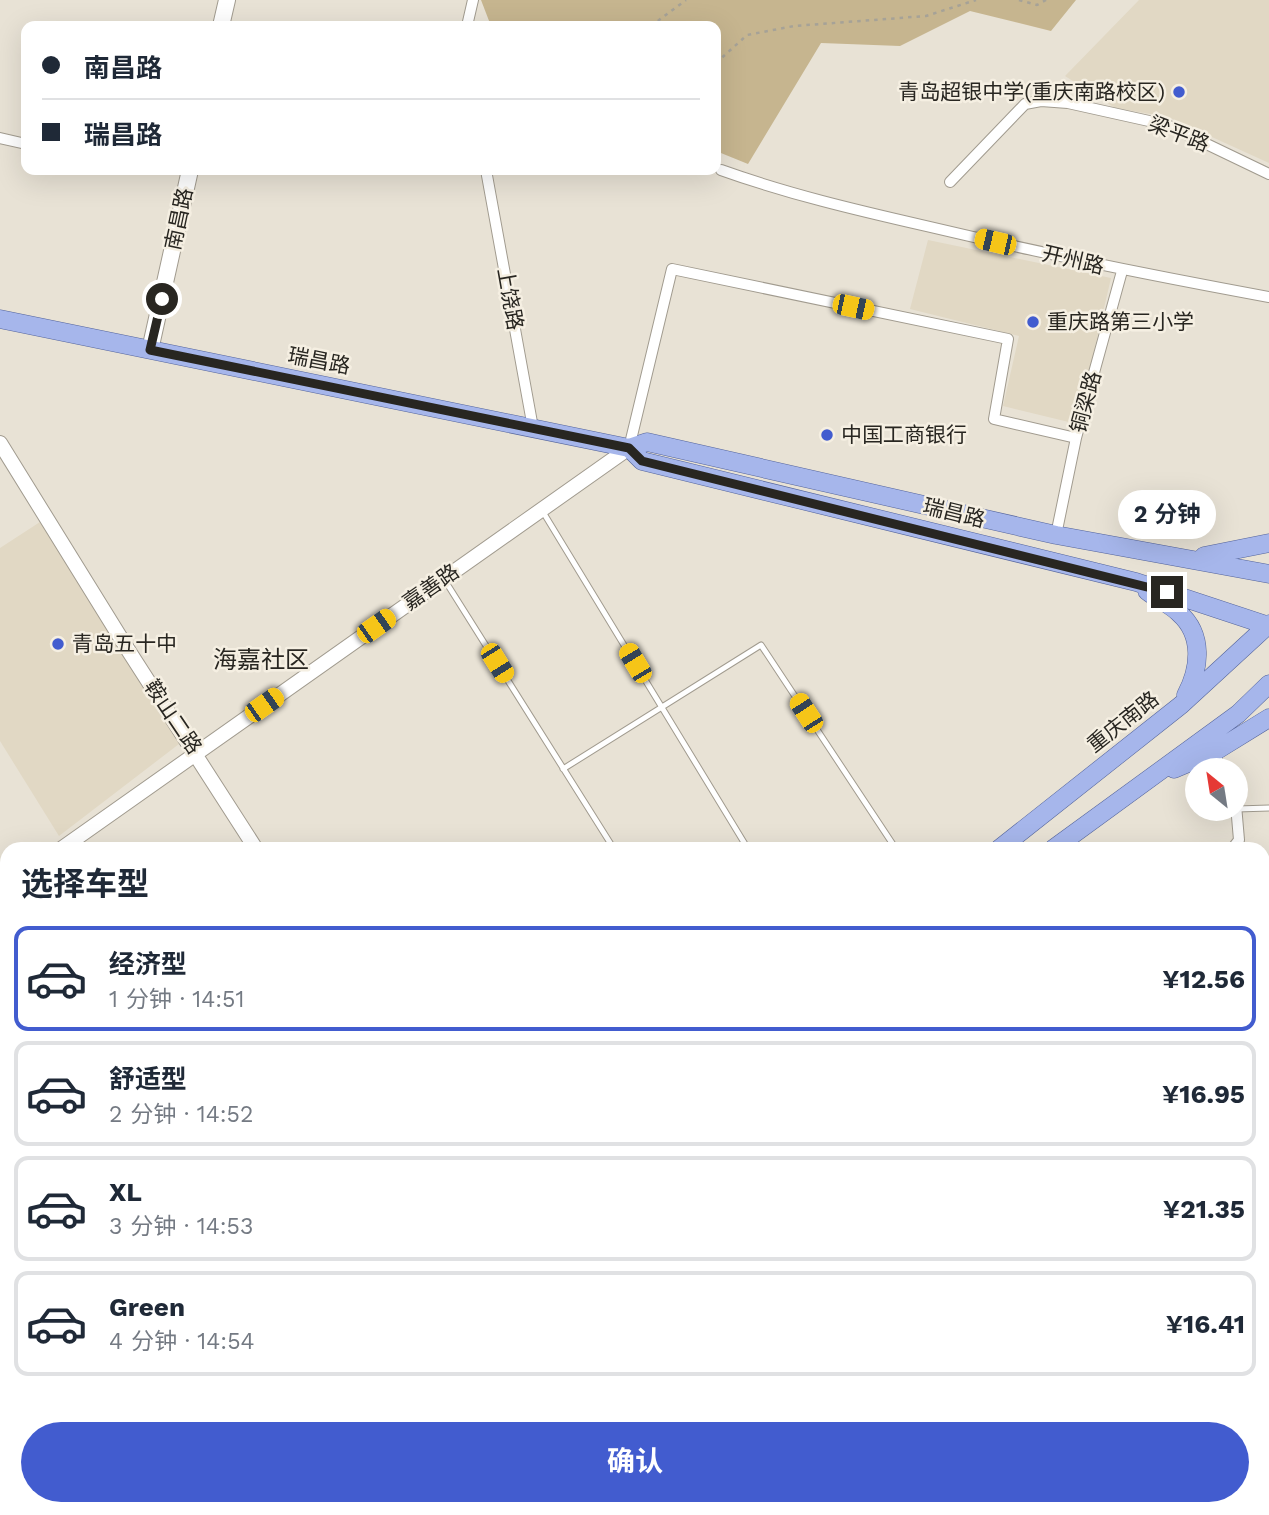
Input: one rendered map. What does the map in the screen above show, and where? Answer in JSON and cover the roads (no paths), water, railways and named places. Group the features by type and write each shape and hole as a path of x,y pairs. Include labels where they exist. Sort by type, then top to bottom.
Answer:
{"main road":[{"path":"222,21 227,0"},
{"name":"南昌路","path":"150,350 189,175"},
{"name":"瑞昌路","path":"0,320 629,448 647,442 1056,535 1269,573"},
{"name":"瑞昌路","path":"629,448 642,461 1136,582 1269,625"},
{"path":"1192,558 1269,543"},
{"path":"1136,582 1179,612 1193,631 1198,661 1195,680 1181,705"},
{"name":"重庆南路","path":"1008,842 1181,705 1269,625"},
{"path":"1063,842 1238,714 1269,684"},
{"path":"1142,784 1214,752 1269,718"}],"street":[{"path":"468,21 472,0"},
{"name":"梁平路","path":"950,183 1025,104 1041,100 1068,103 1167,125 1269,174"},
{"path":"0,138 21,143"},
{"name":"开州路","path":"721,170 801,197 878,215 1122,271 1269,298"},
{"name":"上饶路","path":"487,175 533,428"},
{"path":"629,448 673,269 1008,339 994,419 1076,438"},
{"name":"铜梁路","path":"1056,535 1076,438 1122,271"},
{"name":"鞍山二路","path":"0,443 252,842"},
{"name":"嘉善路","path":"71,842 629,448"},
{"path":"1214,752 1216,758"},
{"path":"1237,821 1237,842"}],"lane":[{"path":"541,510 744,842"},
{"path":"444,578 610,842"},
{"path":"563,769 761,645 892,842"},
{"path":"1248,807 1269,808"}],"place":[{"name":"青岛超银中学(重庆南路校区)","path":"1179,92"},
{"name":"重庆路第三小学","path":"1033,322"},
{"name":"中国工商银行","path":"827,435"},
{"name":"青岛五十中","path":"58,644"}],"district":[{"name":"海嘉社区","path":"261,660"}]}
